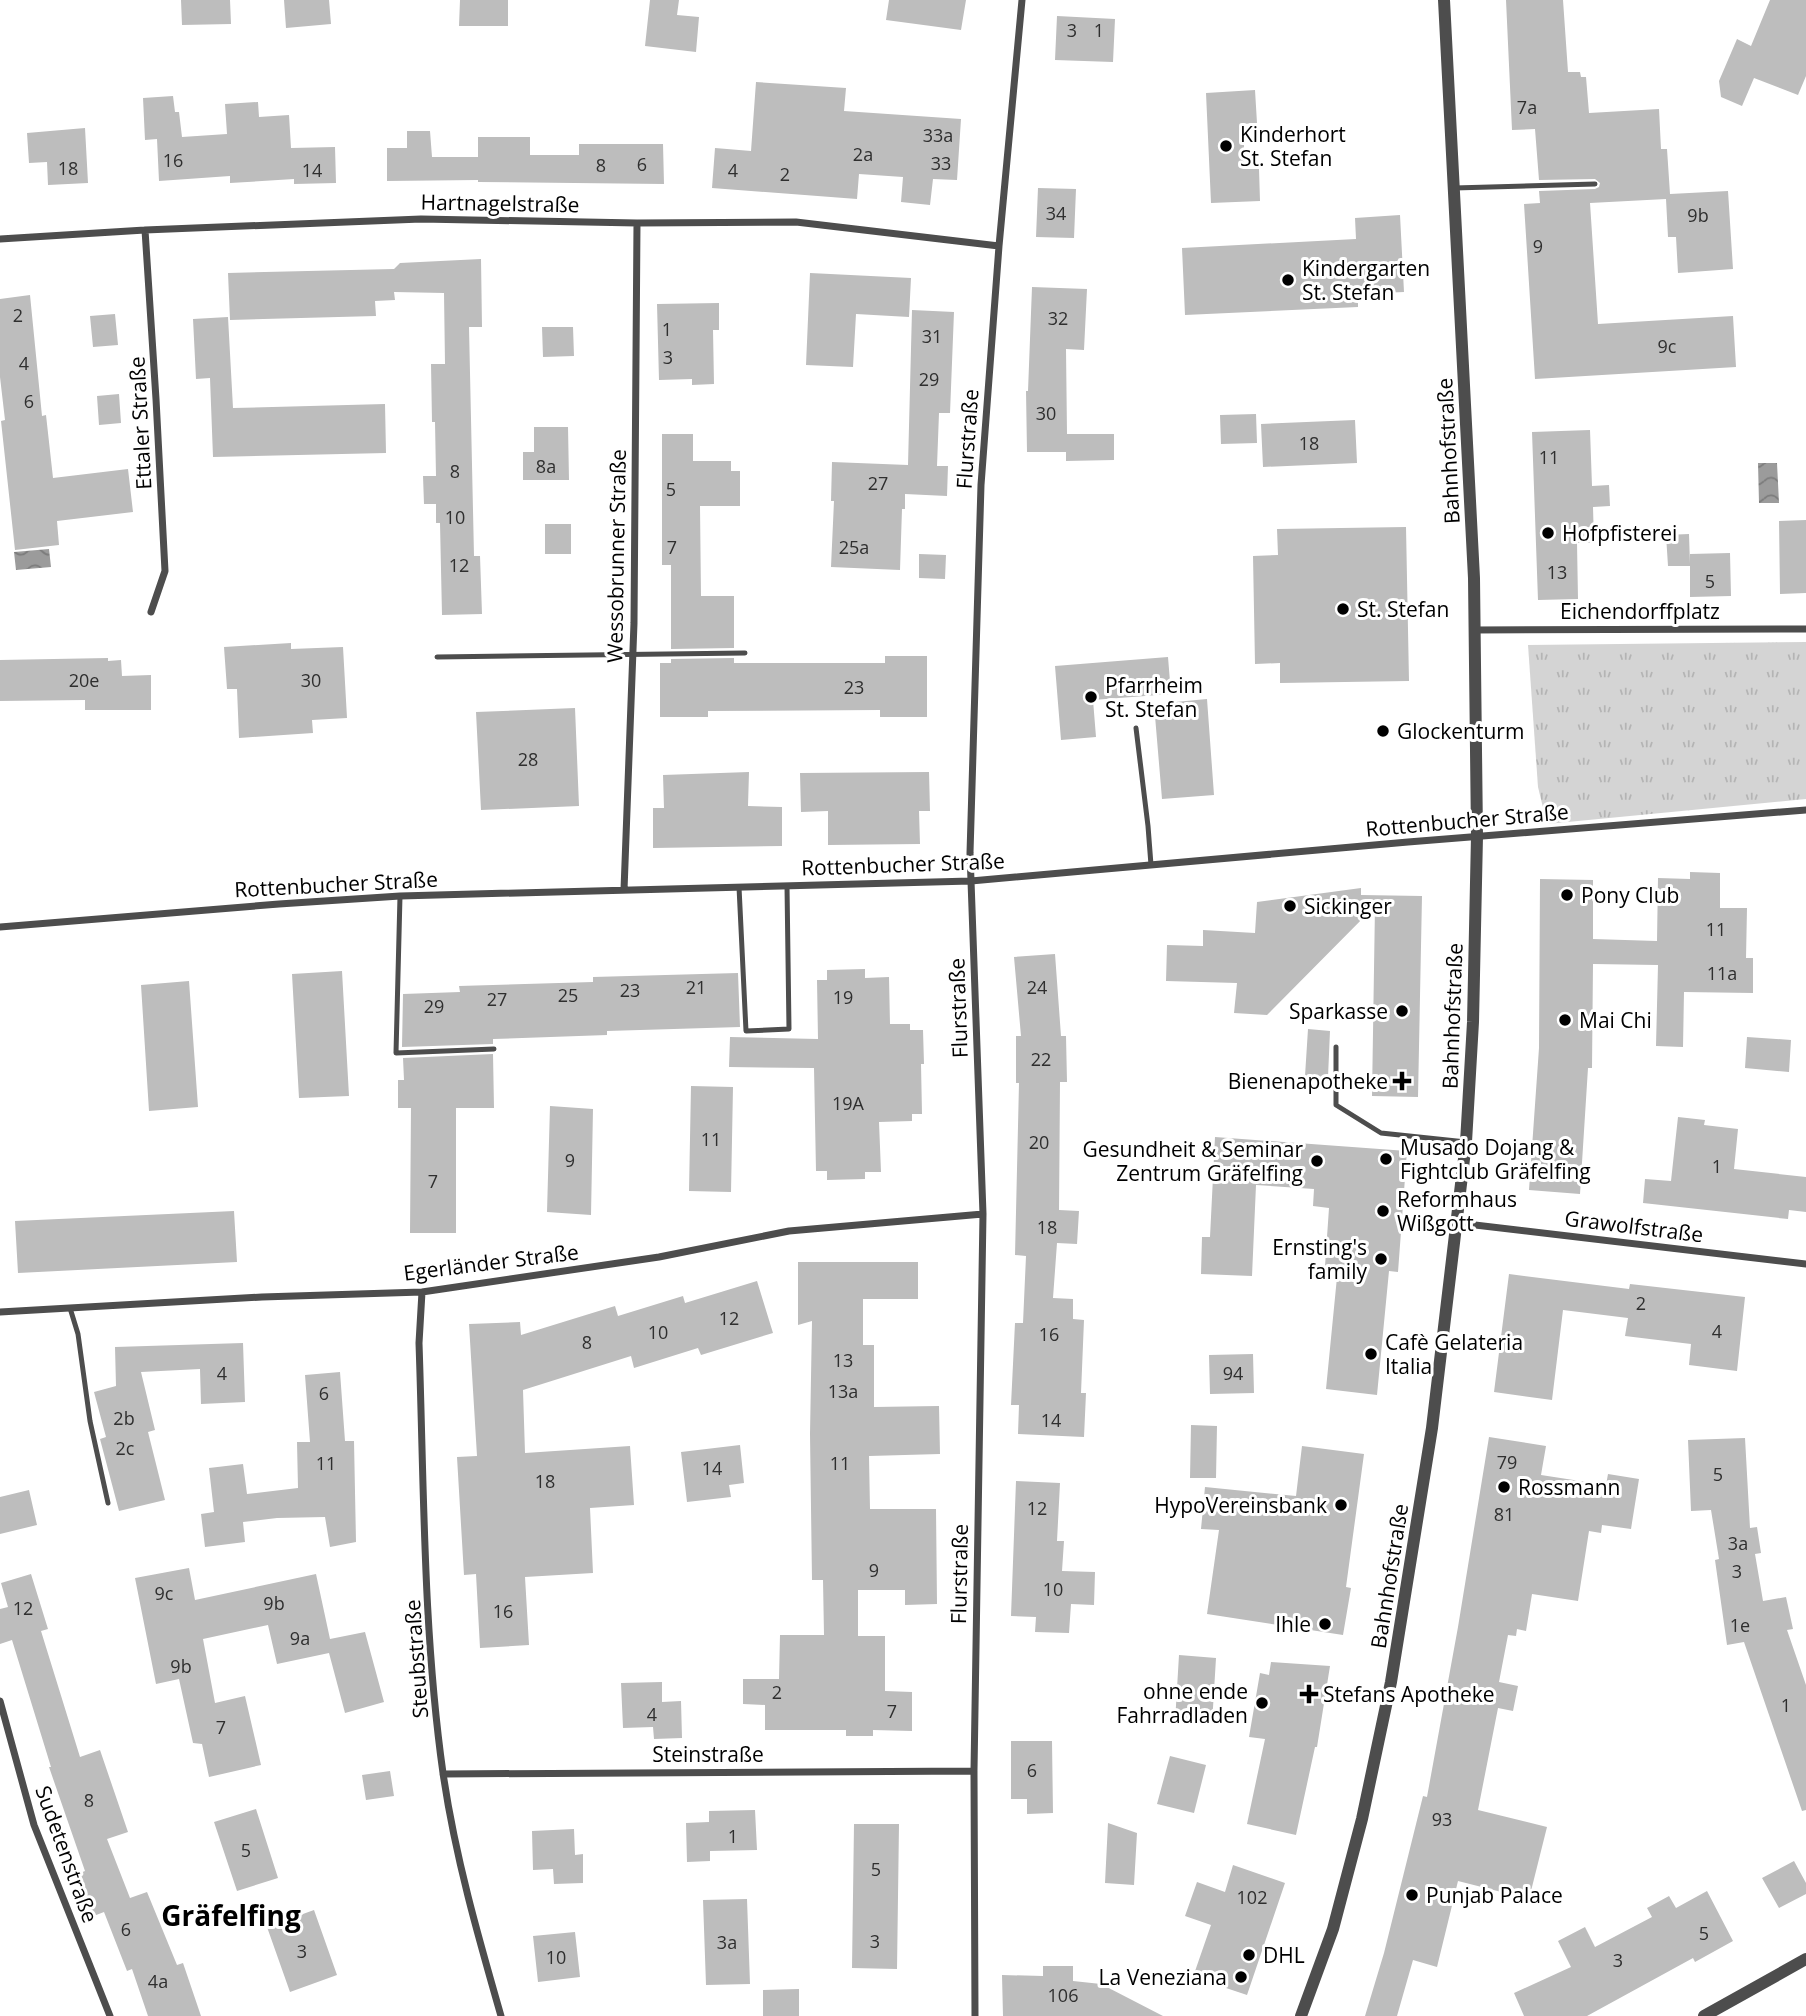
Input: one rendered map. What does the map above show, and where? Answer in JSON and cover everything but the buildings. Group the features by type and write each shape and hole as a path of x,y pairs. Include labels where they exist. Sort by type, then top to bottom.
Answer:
{"street":[{"name":"Flurstraße","path":"975,2016 974,1771 983,1214 970,853 981,485 999,246 1023,0"},
{"name":"Bahnhofstraße","path":"1301,2016 1333,1929 1343,1892 1362,1819 1391,1682 1432,1428 1466,1142 1473,1021 1477,836 1474,578 1444,0"},
{"name":"Hartnagelstraße","path":"0,239 145,230 421,219 636,223 796,222 999,246"},
{"name":"Wessobrunner Straße","path":"624,890 632,654 636,223"},
{"name":"Ettaler Straße","path":"145,230 165,571 151,612"},
{"name":"Eichendorffplatz","path":"1474,630 1806,629"},
{"name":"Rottenbucher Straße","path":"0,927 400,896 971,881 1806,810"},
{"name":"Egerländer Straße","path":"0,1312 262,1297 422,1292 659,1257 789,1231 983,1214"},
{"name":"Grawolfstraße","path":"1458,1223 1806,1264"},
{"name":"Steubstraße","path":"422,1292 419,1343 430,1654 443,1774 463,1884 501,2016"},
{"name":"Sudetenstraße","path":"0,1701 34,1825 110,2016"},
{"name":"Steinstraße","path":"443,1774 974,1771"},
{"path":"1704,2016 1806,1959"}],"lane":[{"path":"1454,188 1595,184"},
{"path":"437,657 745,653"},
{"path":"1136,728 1151,865"},
{"path":"739,887 746,1031 789,1029 787,887"},
{"path":"400,896 396,1053 494,1049"},
{"path":"1336,1047 1336,1105 1381,1133 1466,1142"},
{"path":"70,1308 78,1334 90,1421 108,1503"}],"green space":[{"path":"1806,642 1806,799 1547,824 1538,787 1528,645"}],"water":[{"path":"1758,463 1777,463 1779,503 1759,503"},
{"path":"49,549 51,567 16,570 14,552"}],"place":[{"name":"Kinderhort St. Stefan","path":"1226,146"},
{"name":"Kindergarten St. Stefan","path":"1288,280"},
{"name":"Hofpfisterei","path":"1548,533"},
{"name":"St. Stefan","path":"1343,609"},
{"name":"Pfarrheim St. Stefan","path":"1091,697"},
{"name":"Glockenturm","path":"1383,731"},
{"name":"Pony Club","path":"1567,895"},
{"name":"Sickinger","path":"1290,906"},
{"name":"Sparkasse","path":"1402,1011"},
{"name":"Mai Chi","path":"1565,1020"},
{"name":"Bienenapotheke","path":"1402,1081"},
{"name":"Musado Dojang & Fightclub Gräfelfing","path":"1386,1159"},
{"name":"Gesundheit & Seminar Zentrum Gräfelfing","path":"1317,1161"},
{"name":"Reformhaus Wißgott","path":"1383,1211"},
{"name":"Ernsting's family","path":"1381,1259"},
{"name":"Cafè Gelateria Italia","path":"1371,1354"},
{"name":"Rossmann","path":"1504,1487"},
{"name":"HypoVereinsbank","path":"1341,1505"},
{"name":"Ihle","path":"1325,1624"},
{"name":"Stefans Apotheke","path":"1309,1694"},
{"name":"ohne ende Fahrradladen","path":"1262,1703"},
{"name":"Punjab Palace","path":"1412,1895"},
{"name":"DHL","path":"1249,1955"},
{"name":"La Veneziana","path":"1241,1977"}],"district":[{"name":"Gräfelfing","path":"231,1915"}]}
